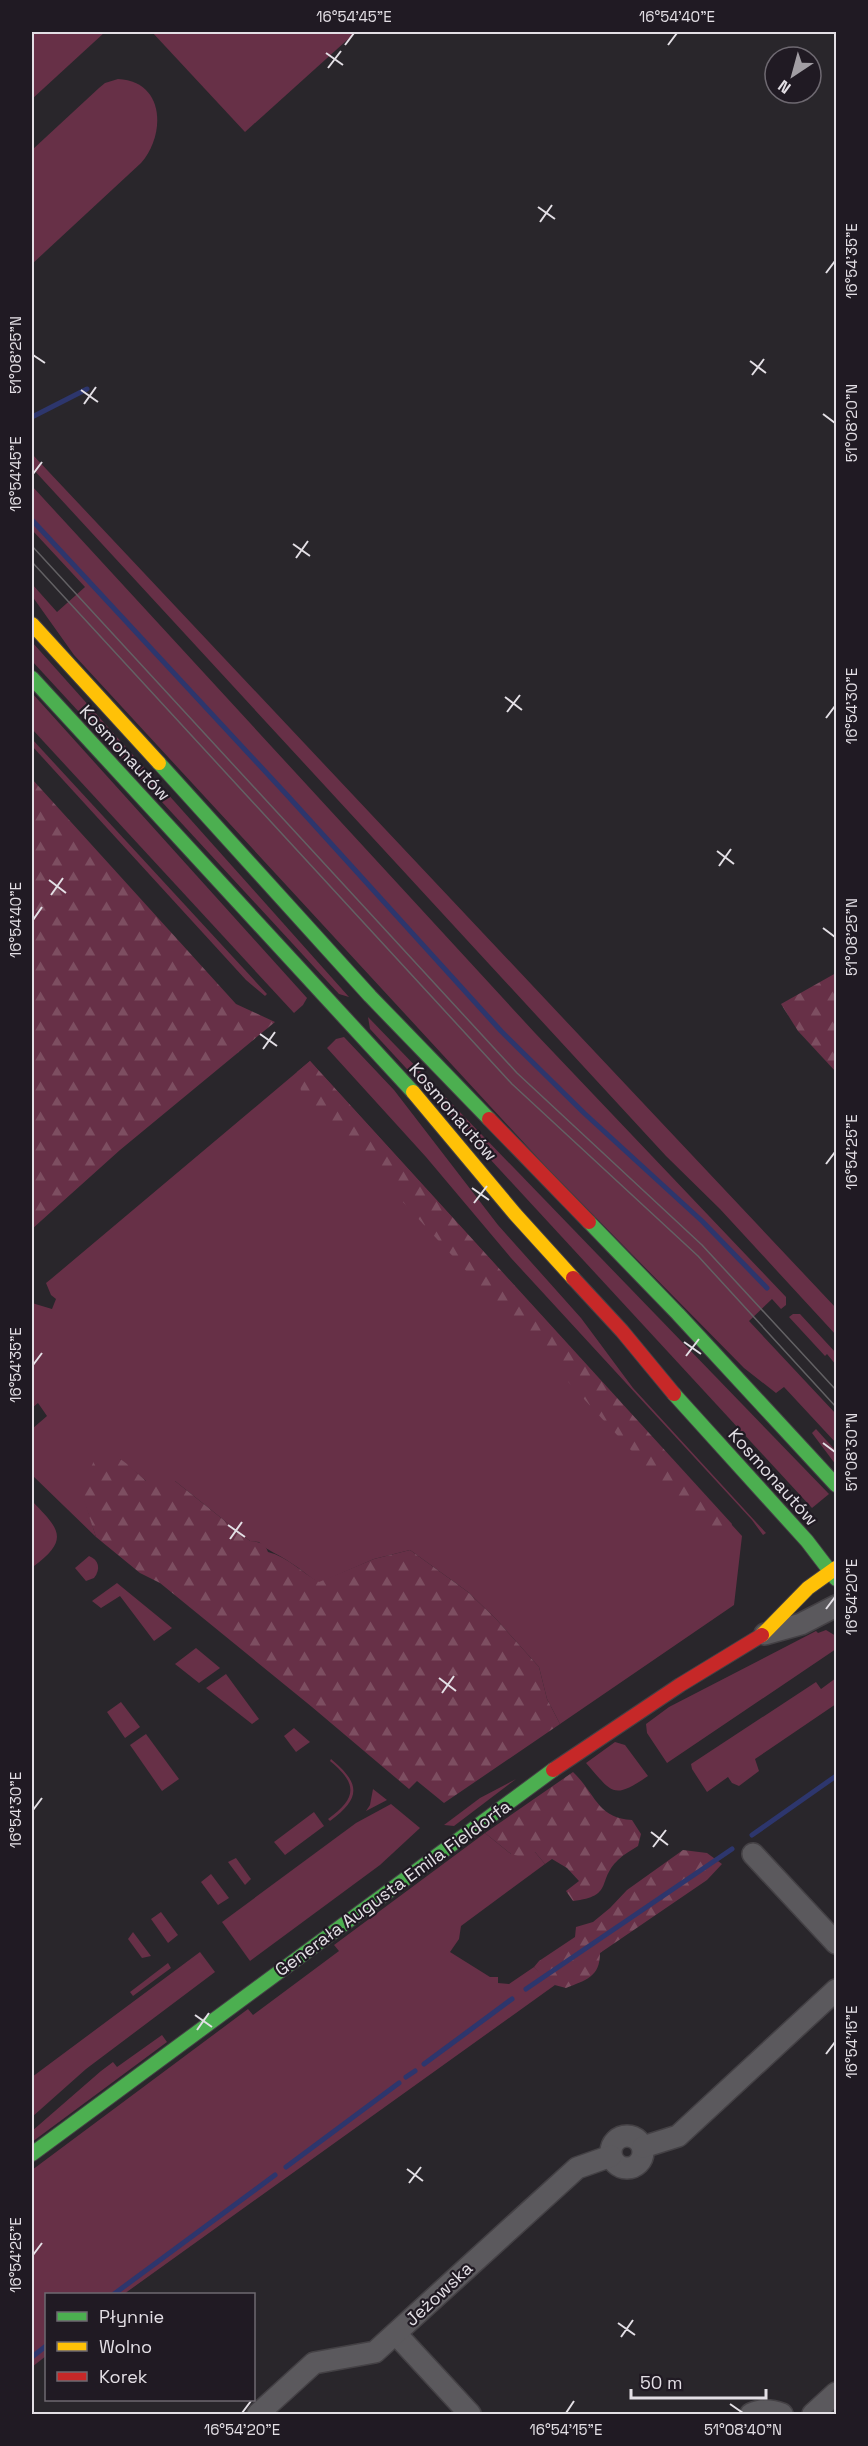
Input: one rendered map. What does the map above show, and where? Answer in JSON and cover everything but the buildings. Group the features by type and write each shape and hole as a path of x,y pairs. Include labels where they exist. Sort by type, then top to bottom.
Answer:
{"main road":[{"name":"Kosmonautów","path":"32,624 370,996 678,1314 837,1485"},
{"name":"Kosmonautów","path":"32,678 430,1110 515,1214 622,1331 670,1390 834,1573"},
{"name":"Generała Augusta Emila Fieldorfa","path":"32,2154 449,1845 576,1754 680,1685 763,1634 808,1588 834,1573"}],"street":[{"name":"Generała Augusta Emila Fieldorfa","path":"763,1634 801,1624 837,1606"},
{"path":"753,1854 837,1943"},
{"name":"Jeżowska","path":"258,2415 314,2363 375,2352 577,2168 611,2157 611,2146 622,2136 637,2139 643,2147 678,2136 837,1990"},
{"path":"396,2334 470,2415"},
{"path":"813,2415 837,2393"},
{"path":"751,2415 759,2410 774,2411 782,2415"}],"green space":[{"path":"32,32 105,32 32,99"},
{"path":"152,32 356,32 245,132"},
{"path":"118,79 134,82 145,89 153,99 157,125 155,138 149,151 141,163 32,264 32,150 105,83"},
{"path":"32,454 836,1308 836,1335 720,1209 666,1156 32,468"},
{"path":"32,486 535,1033 786,1297 786,1305 781,1309 772,1299 749,1321 836,1414 836,1443 784,1387 776,1393 744,1368 548,1169 74,655 32,596 32,584 57,612 85,587 32,530"},
{"path":"32,642 349,997 339,994 32,661"},
{"path":"32,693 307,998 294,1013 32,729"},
{"path":"32,739 267,994 265,996 246,980 32,746"},
{"path":"32,779 236,1004 275,1022 120,1150 32,1229"},
{"path":"836,973 836,1072 798,1031 781,1004"},
{"path":"368,1017 829,1494 812,1508 370,1029"},
{"path":"344,1037 394,1090 498,1225 581,1318 633,1388 766,1533 763,1535 752,1520 511,1258 426,1157 327,1048 336,1039"},
{"path":"310,1061 742,1536 734,1605 560,1724 547,1699 539,1667 468,1592 410,1550 374,1559 319,1583 259,1542 250,1541 175,1481 146,1481 120,1459 82,1492 96,1537 32,1475 32,1429 47,1416 38,1403 32,1408 32,1303 52,1309 56,1299 51,1295 46,1283"},
{"path":"310,1061 732,1524 724,1538 708,1534 301,1091 297,1072"},
{"path":"793,1314 800,1314 836,1353 836,1365 789,1317"},
{"path":"816,1429 836,1451 836,1465 812,1433"},
{"path":"98,1451 112,1454 146,1481 175,1481 250,1541 262,1544 268,1552 282,1558 319,1582 374,1559 410,1550 468,1592 539,1667 547,1699 560,1724 444,1803 417,1781 409,1789 160,1583 140,1573 96,1537 81,1492"},
{"path":"32,1501 54,1526 57,1534 53,1548 34,1566 32,1562"},
{"path":"89,1556 97,1562 98,1568 94,1578 86,1581 75,1568"},
{"path":"117,1583 172,1628 154,1641 120,1596 101,1608 92,1601"},
{"path":"826,1630 836,1636 836,1649 667,1763 647,1733 646,1724 669,1707 816,1631 818,1633"},
{"path":"196,1648 220,1668 199,1683 175,1664"},
{"path":"226,1674 259,1719 252,1724 206,1688"},
{"path":"836,1678 836,1704 755,1759 759,1771 739,1786 732,1783 728,1777 707,1792 691,1764 816,1682 821,1689"},
{"path":"121,1702 140,1727 125,1738 107,1712"},
{"path":"294,1728 310,1742 296,1752 284,1736"},
{"path":"146,1734 179,1779 162,1791 130,1745"},
{"path":"615,1742 625,1745 648,1776 627,1789 619,1791 613,1790 602,1781 586,1763"},
{"path":"331,1759 348,1776 353,1791 352,1798 347,1805 330,1821 328,1819 344,1804 350,1791 346,1777 330,1761"},
{"path":"573,1772 604,1810 611,1815 632,1820 641,1834 638,1846 620,1858 611,1868 600,1891 586,1899 573,1901 566,1891 579,1881 567,1868 552,1859 545,1864 535,1852 528,1859 511,1854 485,1833"},
{"path":"516,1779 454,1826 444,1825 480,1798"},
{"path":"373,1789 387,1800 366,1811 370,1805"},
{"path":"391,1804 420,1828 380,1865 250,1961 222,1922 356,1823"},
{"path":"314,1812 324,1826 285,1855 274,1842"},
{"path":"485,1833 511,1854 535,1852 545,1864 461,1926 459,1939 450,1952 490,1977 498,1977 498,1983 509,1984 534,1967 555,1985 125,2293 45,2293 45,2357 32,2367 32,2170 248,2009 253,2015 339,1951 334,1945"},
{"path":"683,1850 707,1853 722,1864 707,1880 600,1953 595,1973 580,1983 566,1988 551,1984 534,1967 539,1961 575,1937 576,1927 593,1922 627,1890"},
{"path":"236,1858 251,1879 245,1885 228,1862"},
{"path":"211,1874 229,1898 218,1905 201,1882"},
{"path":"161,1912 178,1935 168,1943 151,1919"},
{"path":"133,1932 151,1956 142,1958 128,1939"},
{"path":"200,1952 215,1972 86,2069 32,2117 32,2077"},
{"path":"168,1963 171,1968 133,1996 130,1992"},
{"path":"162,2035 167,2042 32,2142 32,2131 101,2071 113,2062 117,2067"}],"waterway":[{"path":"32,417 87,389"},
{"path":"32,520 287,795 501,1031 584,1113 702,1221 767,1288"},
{"path":"752,1835 836,1776"},
{"path":"526,1989 732,1849"},
{"path":"424,2064 512,1999"},
{"path":"406,2077 415,2071"},
{"path":"286,2167 399,2083"},
{"path":"115,2293 275,2175"},
{"path":"32,2357 45,2347"}],"tram line":[{"path":"32,546 517,1073 702,1245 836,1390"},
{"path":"32,562 512,1084 698,1256 836,1407"}],"traffic: fast":[{"path":"32,678 413,1092"},
{"path":"159,763 370,996 489,1119"},
{"path":"589,1222 678,1314 836,1485"},
{"path":"674,1394 807,1541 836,1579"},
{"path":"32,2154 553,1770"}],"traffic: slow":[{"path":"32,624 159,763"},
{"path":"413,1092 515,1214 573,1278"},
{"path":"762,1635 808,1588 836,1568"}],"traffic: jam":[{"path":"489,1119 589,1222"},
{"path":"573,1278 622,1331 674,1394"},
{"path":"553,1770 680,1685 762,1635"}]}
